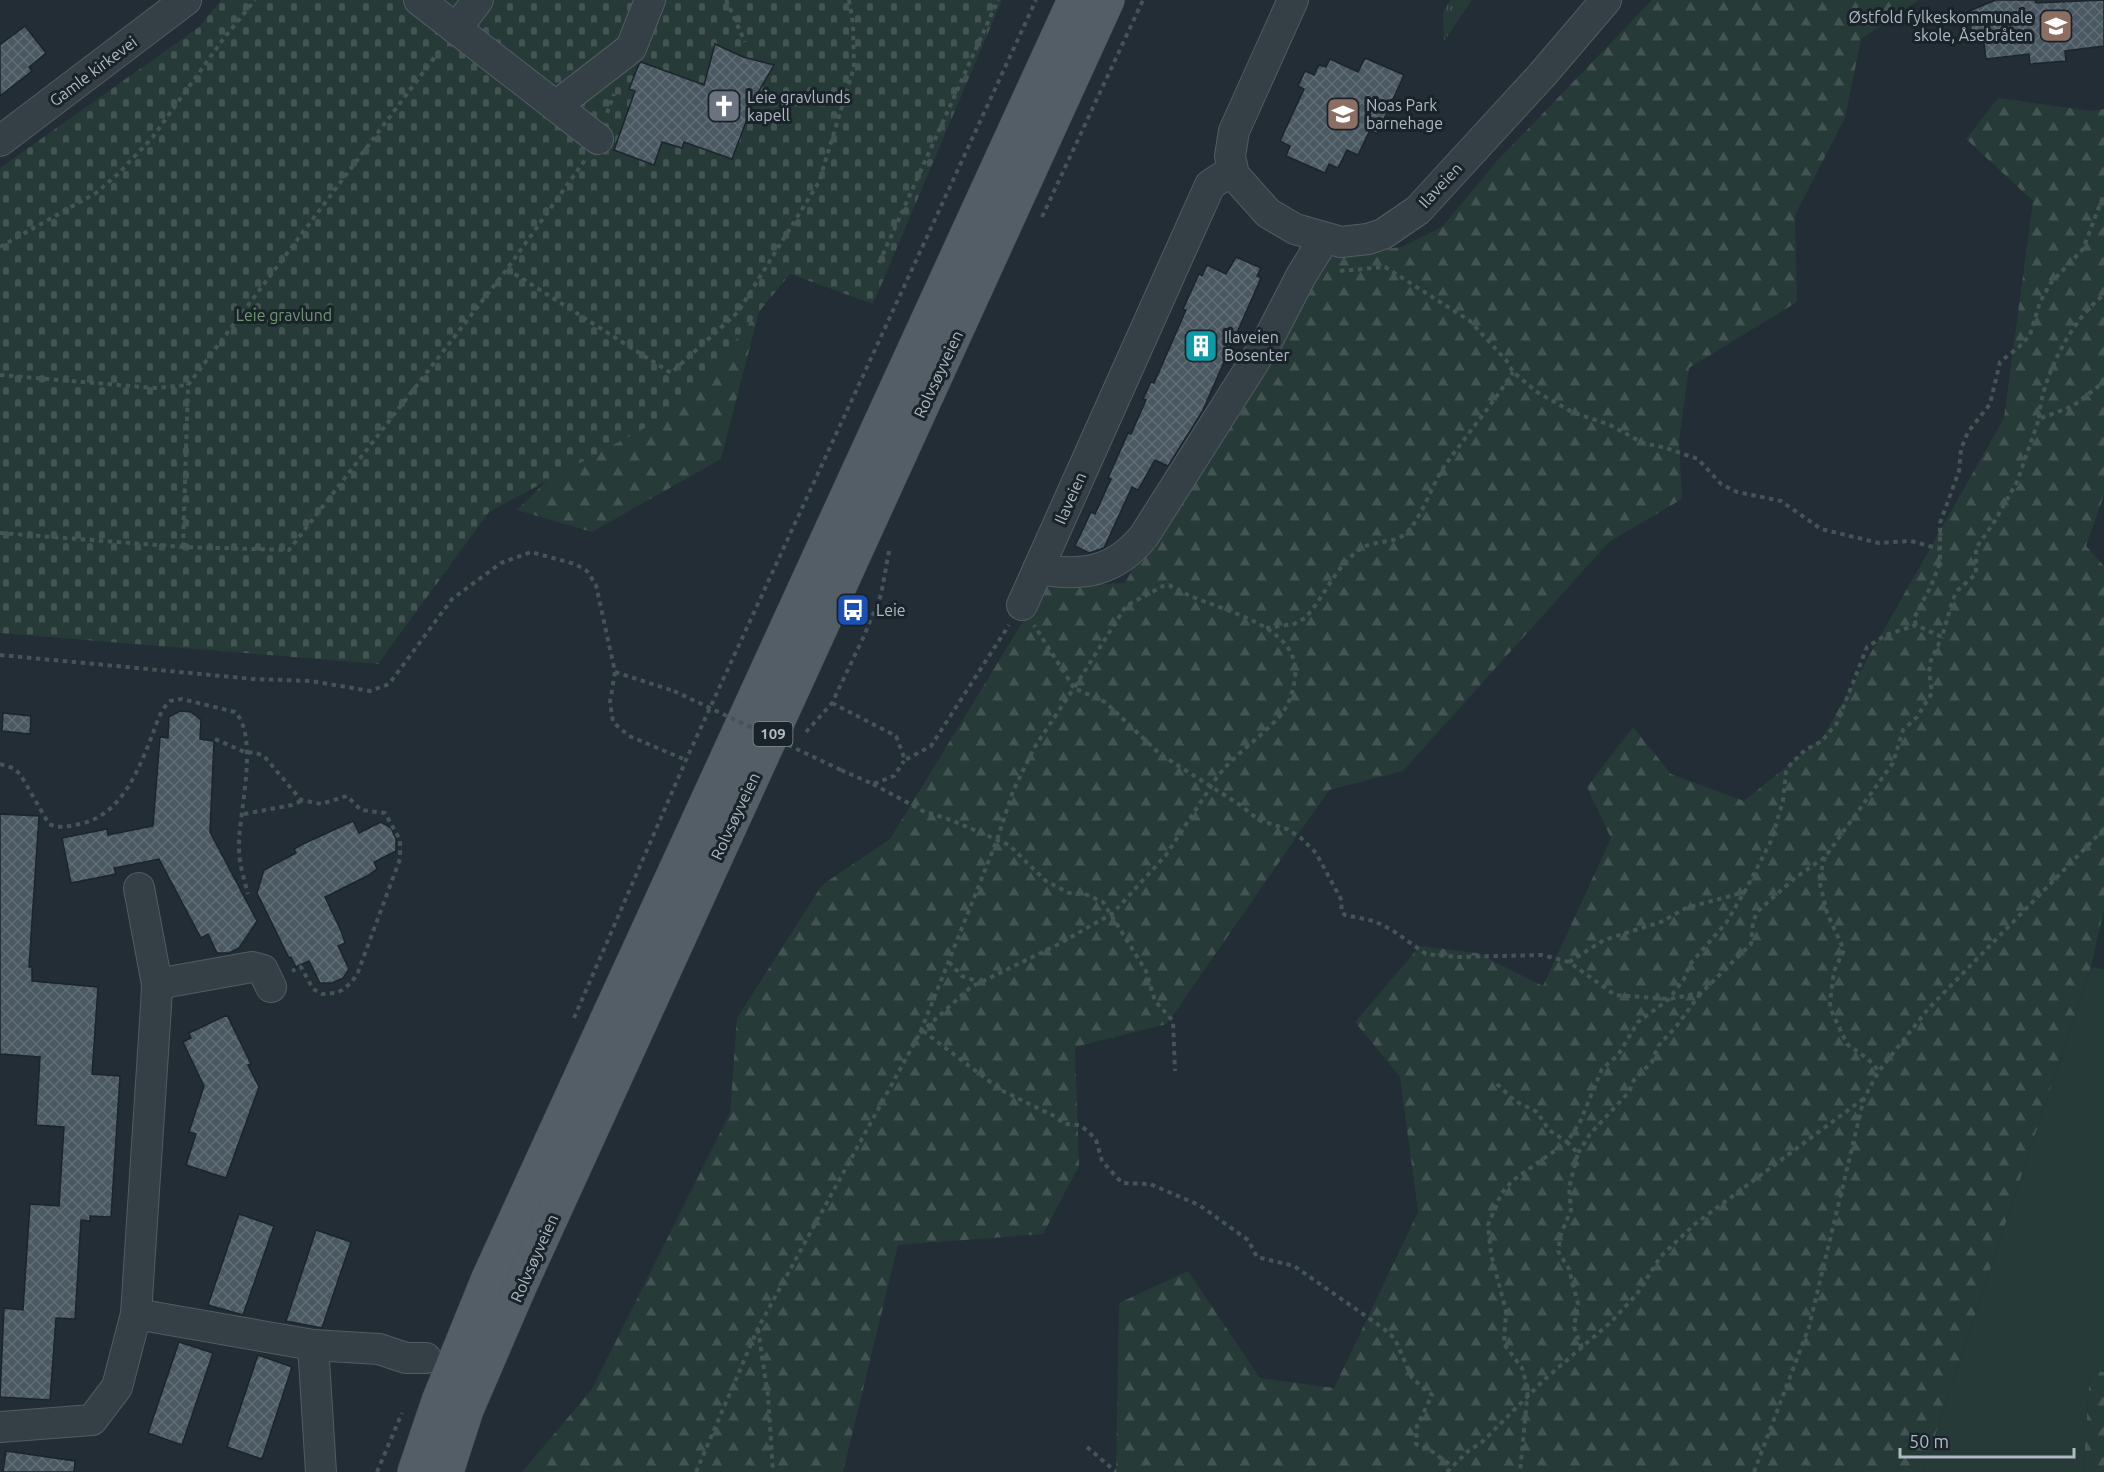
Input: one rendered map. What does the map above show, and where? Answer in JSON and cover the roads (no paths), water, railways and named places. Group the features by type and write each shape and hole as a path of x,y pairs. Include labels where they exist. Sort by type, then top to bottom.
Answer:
{"main road":[{"name":"Rolvsøyveien","path":"414,1472 438,1401 488,1278 1074,0"},
{"name":"Rolvsøyveien","path":"447,1472 467,1410 520,1287 1108,0"}],"street":[{"name":"Gamle kirkevei","path":"0,141 186,0"},
{"path":"419,0 598,139"},
{"path":"456,29 478,0"},
{"path":"556,106 631,48 650,0"},
{"path":"1234,176 1230,156 1234,131 1293,0"},
{"name":"Ilaveien","path":"1022,605 1210,185 1222,177 1234,176 1268,213 1295,229 1324,239 1341,242 1368,239 1383,234 1418,210 1498,120 1542,75 1606,0"},
{"path":"1038,569 1056,573 1100,570 1130,554 1144,536 1268,340 1301,276 1324,239"},
{"path":"0,1427 92,1420 117,1387 136,1314 157,984 140,888"},
{"path":"157,984 252,967 263,969 270,984"},
{"path":"136,1314 313,1345 379,1349 406,1358 426,1358"},
{"path":"313,1345 321,1472"}],"place":[{"name":"Østfold fylkeskommunale skole, Åsebråten","path":"2056,26"},
{"name":"Leie gravlunds kapell","path":"724,106"},
{"name":"Noas Park barnehage","path":"1343,114"},
{"name":"Ilaveien Bosenter","path":"1201,346"},
{"name":"Leie","path":"853,610"}],"park label":[{"name":"Leie gravlund","path":"284,315"}]}
